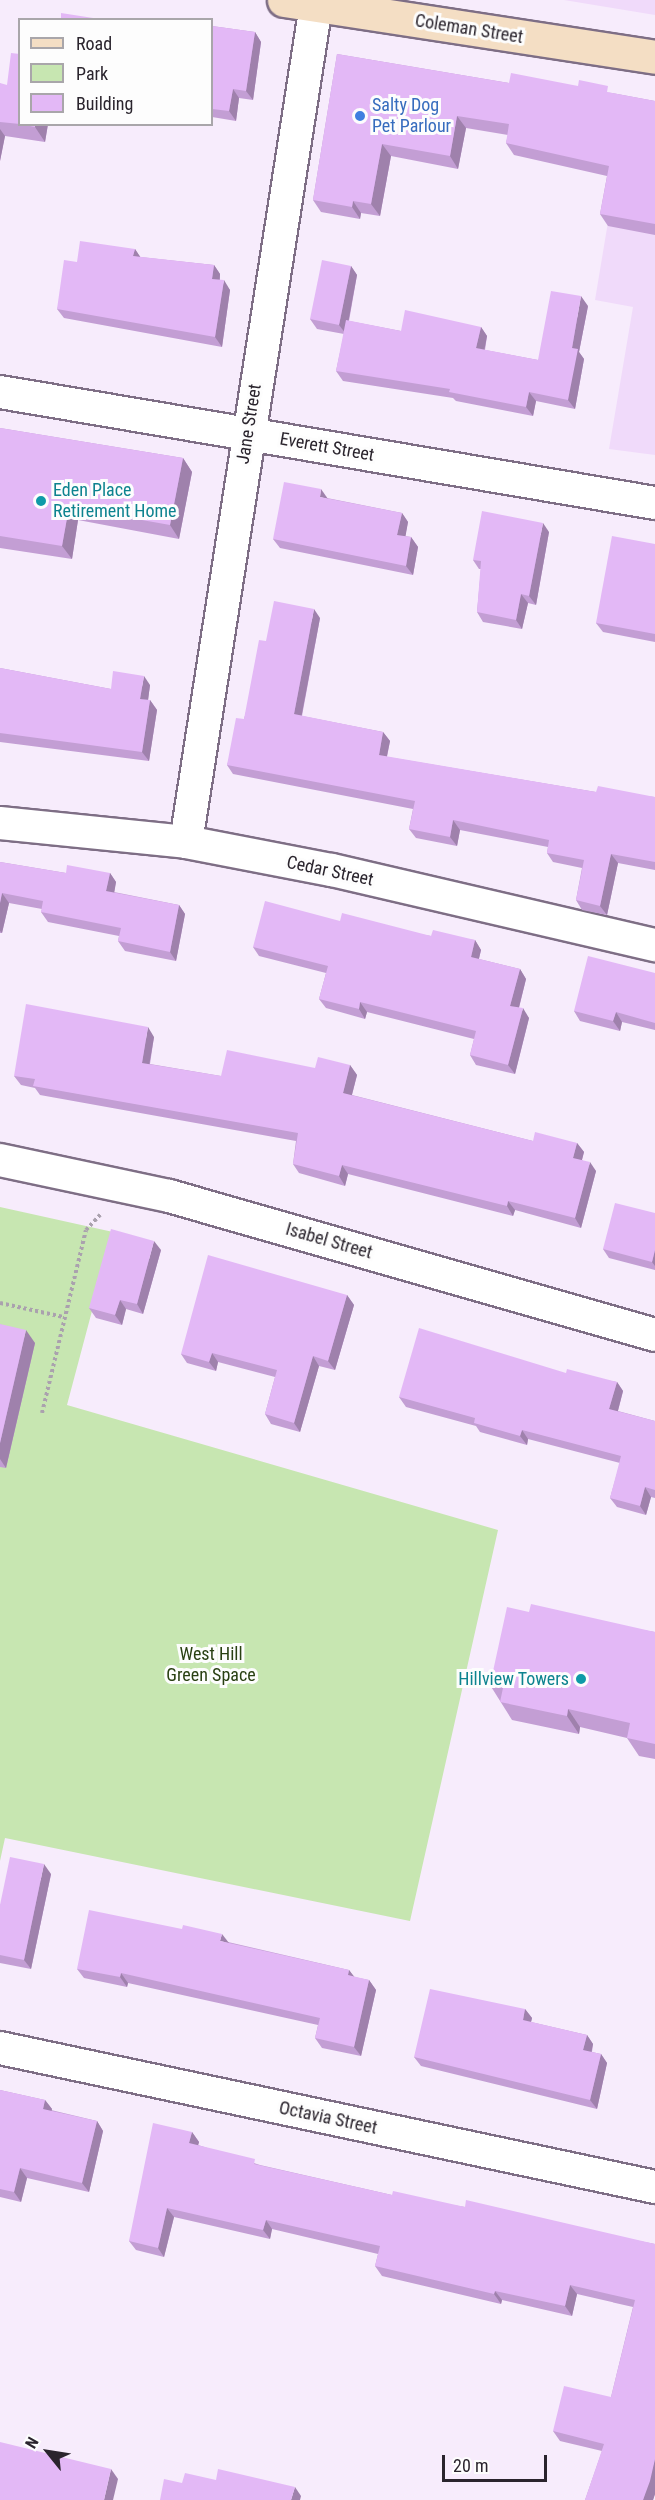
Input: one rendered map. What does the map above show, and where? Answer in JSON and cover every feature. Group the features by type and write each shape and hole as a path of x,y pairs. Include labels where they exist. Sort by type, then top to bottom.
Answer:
{"main road":[{"name":"Coleman Street","path":"284,0 655,57"}],"street":[{"name":"Jane Street","path":"186,843 316,5"},
{"name":"Everett Street","path":"0,392 655,502"},
{"name":"Cedar Street","path":"0,823 186,843 332,870 655,945"},
{"name":"Isabel Street","path":"0,1160 169,1196 655,1335"},
{"name":"Octavia Street","path":"0,2048 655,2187"}],"path":[{"path":"42,1413 63,1317 86,1230 102,1213"},
{"path":"0,1303 63,1317"}],"shaded area":[{"path":"564,0 655,0 655,15"},
{"path":"627,108 655,112 655,455 609,449 633,307 595,300"}],"green space":[{"name":"West Hill Green Space","path":"0,1207 113,1232 67,1405 498,1530 410,1921 5,1838 0,1861"}],"building":[{"path":"61,13 93,18 61,18"},
{"path":"213,26 255,32 246,91 233,89 229,111 213,109"},
{"path":"11,53 18,54 18,124 0,122 0,83 7,85"},
{"path":"337,54 509,83 511,73 578,86 579,80 608,86 607,92 655,101 655,224 600,214 609,166 506,143 509,124 457,116 450,156 382,144 371,204 353,201 352,207 313,200"},
{"path":"80,241 135,249 133,256 214,265 212,279 224,280 215,337 57,309 64,260 77,262"},
{"path":"322,260 351,266 339,325 310,319"},
{"path":"551,291 581,296 572,348 578,349 568,400 529,392 526,407 449,392 450,389 336,371 346,320 401,331 405,310 481,327 476,348 538,360"},
{"path":"0,428 183,458 170,525 69,507 62,546 0,536"},
{"path":"284,482 321,489 320,497 402,513 397,535 411,537 406,566 273,539"},
{"path":"482,511 543,523 529,596 521,594 516,620 477,612 481,561 473,560"},
{"path":"612,536 655,544 655,634 596,623"},
{"path":"274,601 314,609 294,714 383,732 379,755 596,792 598,786 655,797 655,862 611,854 600,906 576,900 584,860 547,853 549,840 453,820 450,837 409,829 415,801 227,765 236,718 244,719 259,640 266,641"},
{"path":"0,668 111,689 113,671 144,676 140,699 150,700 142,752 0,733"},
{"path":"0,862 66,873 67,865 110,873 106,891 179,905 170,952 118,941 121,928 41,912 43,901 2,893 0,903"},
{"path":"265,901 340,921 342,913 431,936 433,930 475,940 471,957 520,969 510,1006 523,1008 508,1065 470,1055 476,1031 360,1002 359,1009 319,999 328,966 253,947"},
{"path":"588,956 655,973 655,1023 616,1012 613,1021 574,1011"},
{"path":"26,1004 148,1027 142,1063 221,1076 227,1050 315,1068 318,1057 350,1065 343,1093 533,1141 535,1132 577,1143 573,1158 590,1162 575,1218 508,1201 507,1206 342,1165 339,1176 293,1164 298,1133 33,1086 35,1079 14,1076"},
{"path":"615,1203 655,1213 655,1250 652,1262 603,1249"},
{"path":"111,1229 154,1241 137,1304 120,1300 115,1315 89,1308"},
{"path":"208,1255 347,1295 328,1361 313,1356 294,1423 265,1414 277,1370 212,1353 209,1362 181,1354"},
{"path":"0,1324 26,1330 0,1443"},
{"path":"419,1328 566,1373 567,1369 617,1382 609,1409 655,1421 655,1490 645,1487 640,1506 610,1498 621,1456 522,1430 520,1436 474,1423 475,1418 399,1397"},
{"name":"Hillview Towers","path":"531,1604 655,1632 655,1744 627,1738 630,1723 568,1709 567,1716 500,1702 503,1688 490,1685 507,1607 529,1612"},
{"path":"10,1857 44,1864 24,1960 0,1955 0,1905"},
{"path":"89,1910 182,1929 183,1925 222,1934 220,1941 349,1970 348,1975 369,1980 354,2047 315,2038 320,2018 121,1973 120,1977 77,1969"},
{"path":"430,1989 525,2009 523,2020 587,2035 583,2050 601,2054 590,2100 414,2057"},
{"path":"0,2090 45,2100 43,2109 97,2121 82,2183 20,2168 14,2192 0,2189"},
{"path":"153,2123 192,2132 189,2143 255,2159 254,2164 392,2195 393,2191 465,2207 466,2200 655,2244 655,2459 643,2500 585,2500 604,2444 553,2431 564,2386 611,2397 635,2300 570,2285 565,2306 495,2291 494,2294 375,2266 380,2246 266,2220 263,2230 167,2208 158,2248 129,2241"},
{"path":"0,2442 111,2469 104,2500 0,2500"},
{"path":"218,2469 295,2487 291,2500 160,2500 164,2479 182,2483 185,2473 216,2480"}],"place":[{"name":"Salty Dog Pet Parlour","path":"360,116"},
{"name":"Eden Place Retirement Home","path":"41,501"},
{"name":"Hillview Towers","path":"581,1679"}]}
